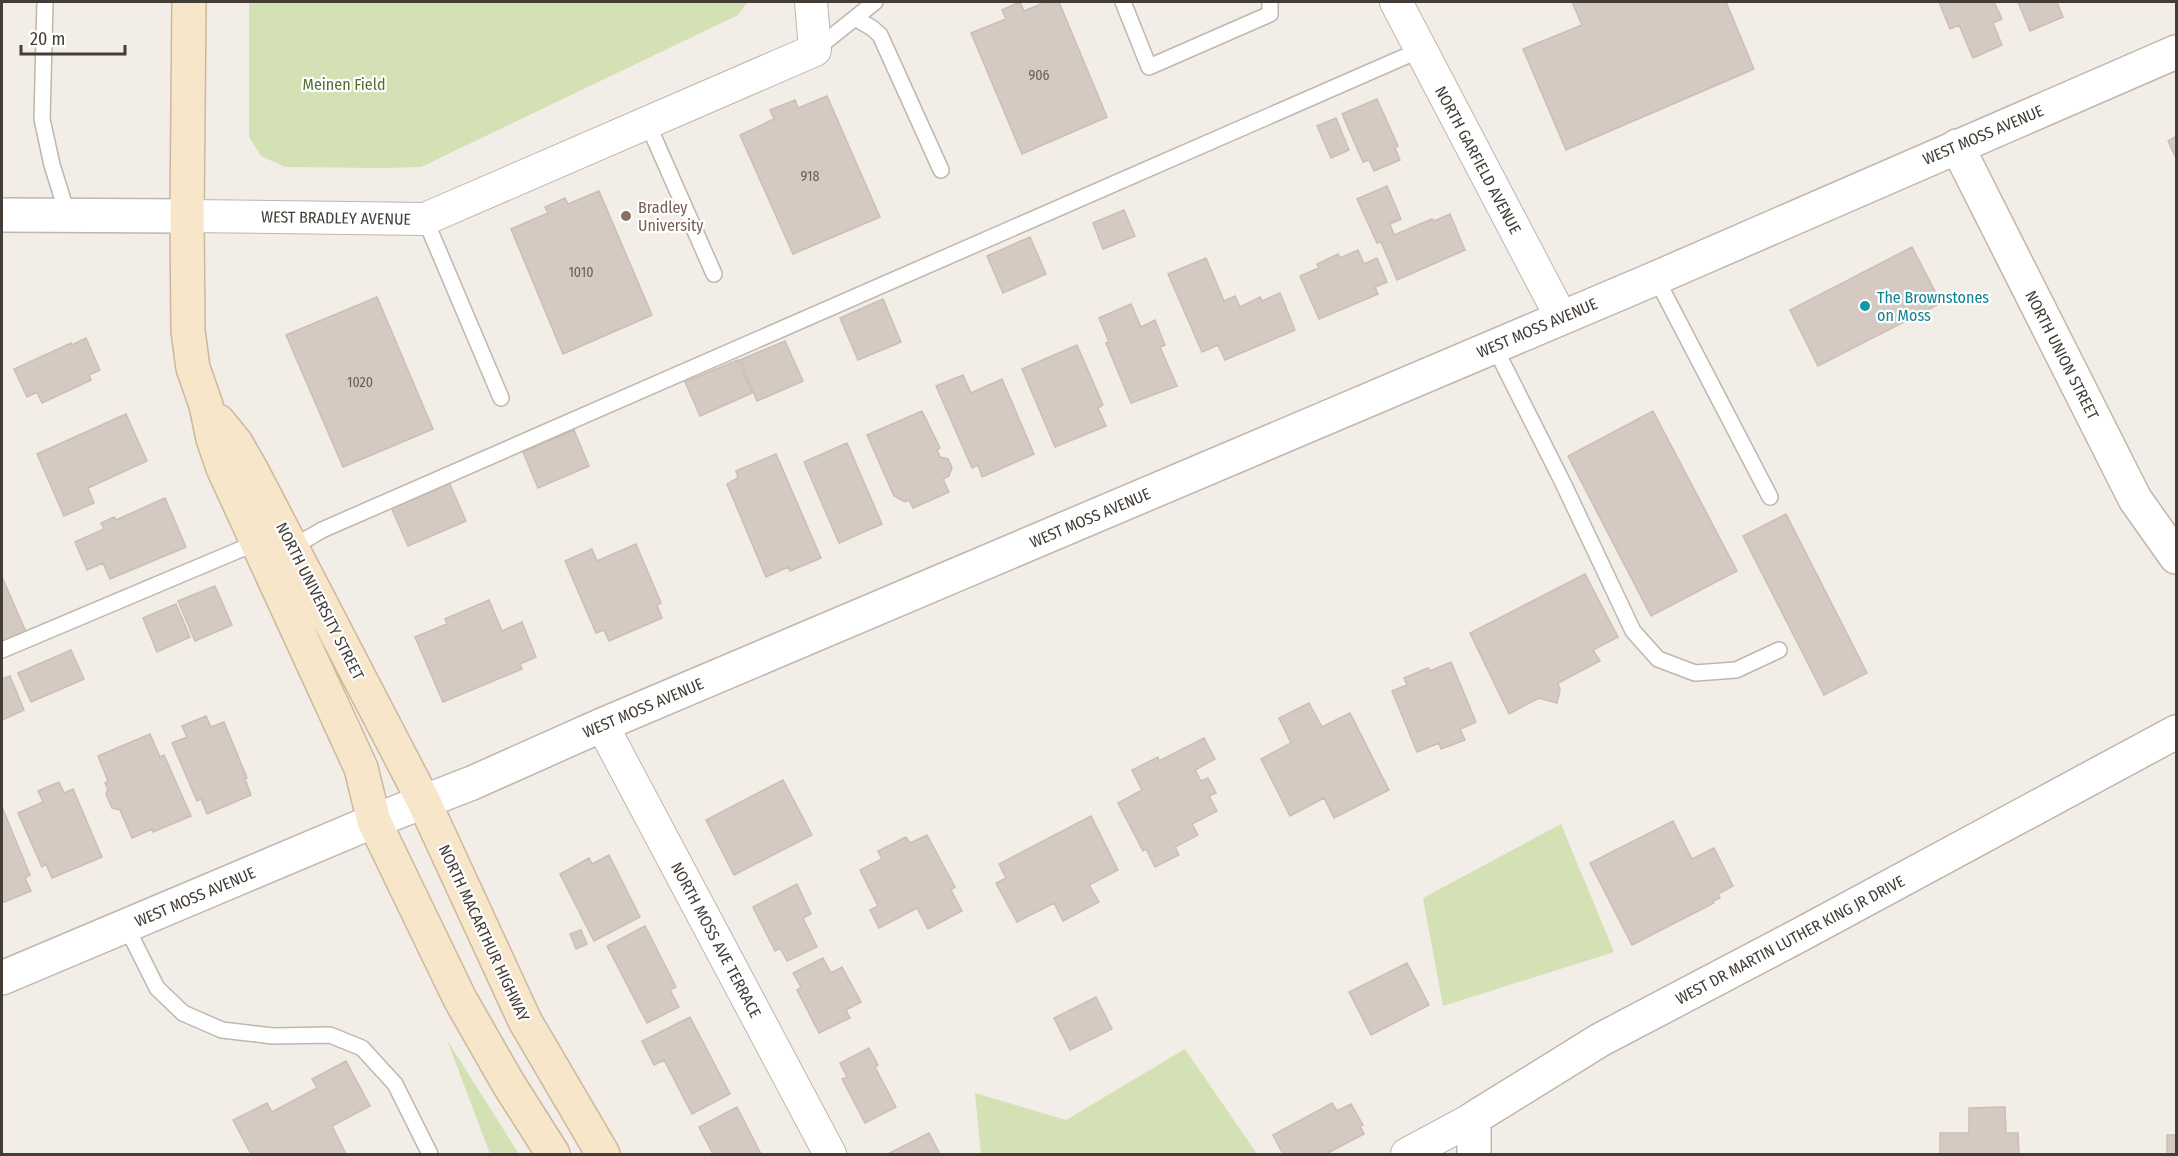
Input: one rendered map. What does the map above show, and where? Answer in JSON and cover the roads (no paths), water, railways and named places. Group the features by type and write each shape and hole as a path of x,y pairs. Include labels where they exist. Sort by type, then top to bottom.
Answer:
{"main road":[{"name":"NORTH UNIVERSITY STREET","path":"189,2 188,331 193,368 206,405 213,439 220,458 361,768 374,821"},
{"name":"NORTH UNIVERSITY STREET","path":"206,405 236,443 424,802"},
{"name":"NORTH MACARTHUR HIGHWAY","path":"424,802 525,1021 603,1155"},
{"path":"374,821 474,1026 553,1155"}],"street":[{"path":"811,2 815,51"},
{"name":"NORTH GARFIELD AVENUE","path":"1396,2 1561,317"},
{"name":"WEST BRADLEY AVENUE","path":"2,215 424,219 815,51"},
{"name":"WEST MOSS AVENUE","path":"2,978 374,821 472,783 602,725 1656,278 2176,52"},
{"name":"NORTH UNION STREET","path":"1957,146 2135,499 2176,557"},
{"name":"NORTH MOSS AVE TERRACE","path":"602,725 830,1155"},
{"name":"WEST DR MARTIN LUTHER KING JR DRIVE","path":"1407,1155 1474,1118 1600,1040 2176,732"},
{"path":"1474,1118 1474,1155"}],"lane":[{"path":"45,2 42,119 52,165 68,216"},
{"path":"815,51 875,2"},
{"path":"1123,2 1149,67 1270,14 1270,2"},
{"path":"855,18 872,27 880,35 941,170"},
{"path":"292,547 322,530 1420,50"},
{"path":"647,122 714,274"},
{"path":"424,219 501,398"},
{"path":"1656,278 1770,497"},
{"path":"1494,346 1563,481 1633,631 1658,659 1695,673 1736,670 1779,650"},
{"path":"2,650 258,542"},
{"path":"126,926 157,988 183,1012 222,1030 273,1036 330,1035 362,1048 395,1084 430,1155"}],"place":[{"name":"Bradley University","path":"626,216"},
{"name":"The Brownstones on Moss","path":"1865,306"}],"park label":[{"name":"Meinen Field","path":"344,84"}]}
